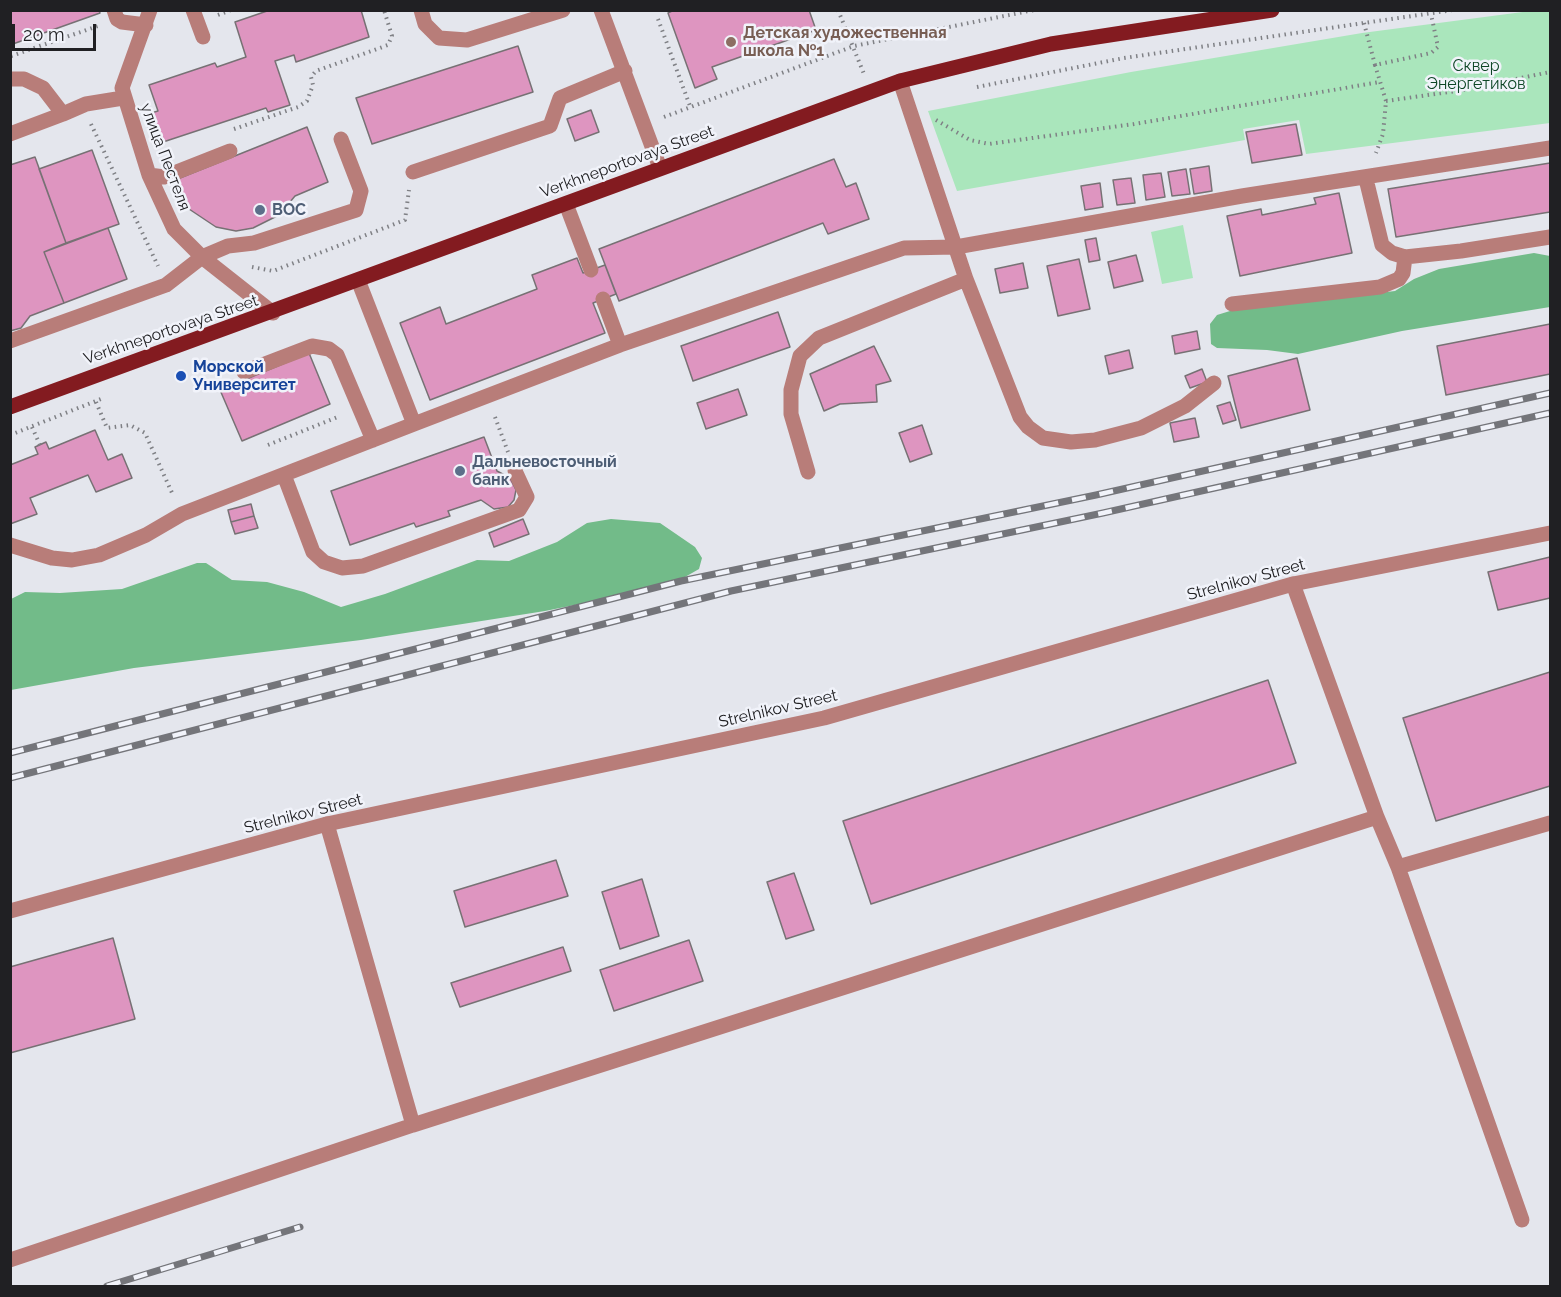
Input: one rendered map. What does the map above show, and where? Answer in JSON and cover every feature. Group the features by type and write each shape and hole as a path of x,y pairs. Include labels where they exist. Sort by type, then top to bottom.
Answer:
{"main road":[{"name":"Verkhneportovaya Street","path":"10,407 273,313 900,81 1051,44 1272,10"}],"street":[{"path":"193,10 203,37"},
{"path":"421,10 426,24 439,38 467,40 563,10"},
{"path":"602,10 660,168"},
{"path":"116,15 122,22 148,18"},
{"name":"улица Пестеля","path":"148,18 123,81 123,98 149,176 174,229 202,257 273,313"},
{"path":"413,172 550,126 560,98 625,71"},
{"path":"10,78 24,79 43,88 63,114"},
{"path":"900,81 966,279 1020,417 1044,438 1071,442 1095,440 1141,428 1185,406 1214,383"},
{"path":"10,134 92,103 123,98"},
{"path":"10,341 166,285 202,257 228,246 254,243 325,223 356,210 361,191 341,139"},
{"path":"10,545 52,558 72,560 99,555 147,535 182,514 620,345 904,248 956,247 1242,196 1366,179 1551,147"},
{"path":"149,176 164,177 230,151"},
{"path":"1366,179 1382,245 1392,253 1406,257 1551,237"},
{"path":"566,204 591,270"},
{"path":"1232,304 1380,287 1399,279 1403,273 1406,257"},
{"path":"808,472 791,414 791,390 800,356 819,338 966,279"},
{"path":"358,280 414,424"},
{"path":"603,299 620,345"},
{"path":"244,372 312,346 329,349 337,355 373,440"},
{"path":"284,475 313,552 324,561 342,568 363,566 519,510 527,497 515,471"},
{"name":"Strelnikov Street","path":"10,911 327,824 824,718 1293,584 1551,533"},
{"path":"1293,584 1377,817 1398,867 1522,1220"},
{"path":"10,1260 413,1125 1377,817"},
{"path":"1398,867 1551,823"},
{"path":"327,824 413,1125"}],"path":[{"path":"233,130 298,107 307,101 313,85 311,77 316,71 388,45 392,36 384,10"},
{"path":"838,10 854,46 870,92"},
{"path":"644,124 854,46 1034,10"},
{"path":"974,88 1124,58 1454,10"},
{"path":"1375,65 1431,53 1438,47 1431,14"},
{"path":"10,56 116,15"},
{"path":"658,19 690,106"},
{"path":"1364,23 1386,101 1383,134"},
{"path":"1386,101 1463,90 1551,72"},
{"path":"905,101 960,136 989,144 1134,124 1380,82"},
{"path":"92,103 90,123 166,285"},
{"path":"487,396 515,471"},
{"path":"96,402 107,428 130,425 145,433 182,514"},
{"path":"268,445 360,407"},
{"path":"32,427 40,445"}],"green space":[{"name":"Сквер Энергетиков","path":"1538,10 1550,11 1550,123 1306,154 1299,120 1243,129 1245,140 957,191 928,111 1131,72 1362,33"},
{"path":"1183,225 1193,278 1162,284 1151,232"},
{"path":"1534,253 1550,256 1550,307 1402,331 1298,354 1217,348 1211,344 1210,324 1217,315 1230,311 1395,291 1414,279 1439,269"},
{"path":"611,519 660,523 695,547 702,558 699,569 678,581 639,592 545,611 361,640 134,668 11,690 11,599 25,592 60,593 122,589 197,563 206,563 232,580 267,582 304,592 341,607 385,594 477,560 509,561 557,542 587,523"}],"building":[{"path":"10,10 99,10 100,13 10,45"},
{"path":"270,10 361,10 369,37 296,62 294,55 275,61 290,105 268,112 266,108 154,145 144,115 158,111 149,85 215,63 217,67 246,57 235,22"},
{"name":"Детская художественная школа №1","path":"674,10 809,10 816,30 712,67 717,79 695,88 668,13"},
{"path":"518,46 533,92 372,144 356,98"},
{"path":"591,110 599,132 575,141 567,119"},
{"path":"1296,124 1302,155 1252,163 1246,132"},
{"path":"307,127 328,182 295,196 279,215 253,228 236,231 216,227 189,209 175,180"},
{"path":"92,150 119,224 66,243 39,169"},
{"path":"35,157 66,243 44,252 64,303 30,316 21,328 10,331 10,165"},
{"path":"834,159 846,187 856,183 869,219 828,234 823,223 619,301 599,249"},
{"path":"1550,163 1550,212 1396,237 1388,189"},
{"path":"1209,166 1212,191 1194,194 1190,169"},
{"path":"1186,169 1190,194 1172,196 1168,172"},
{"path":"1161,173 1165,197 1146,200 1143,175"},
{"path":"1131,178 1135,203 1117,205 1113,180"},
{"path":"1100,183 1103,207 1085,210 1081,186"},
{"path":"1339,193 1352,253 1240,276 1227,216 1261,209 1262,215 1316,204 1314,198"},
{"path":"108,228 127,279 64,303 44,252"},
{"path":"1096,238 1100,260 1089,262 1085,240"},
{"path":"1136,255 1143,281 1114,288 1108,262"},
{"path":"577,258 583,273 605,265 616,294 593,303 605,333 430,400 400,323 440,307 446,324 537,289 532,275"},
{"path":"1079,259 1090,309 1058,316 1047,266"},
{"path":"1023,263 1028,288 1000,293 995,269"},
{"path":"778,312 790,347 693,381 681,346"},
{"path":"1550,324 1550,374 1446,395 1437,346"},
{"path":"1197,331 1200,349 1175,354 1172,336"},
{"path":"874,346 891,381 876,385 877,402 840,404 824,411 810,374"},
{"path":"1129,350 1133,368 1109,374 1105,356"},
{"path":"309,353 330,404 242,441 220,390"},
{"path":"1297,358 1310,410 1241,428 1228,376"},
{"path":"1202,369 1207,382 1190,388 1185,376"},
{"path":"738,389 747,415 706,429 697,403"},
{"path":"1230,402 1236,420 1223,424 1217,406"},
{"path":"1195,418 1199,437 1174,442 1170,423"},
{"path":"922,425 932,454 910,462 899,433"},
{"path":"95,430 108,460 122,454 132,478 96,492 88,475 30,498 37,514 10,524 10,465 38,454 35,447 46,442 49,449"},
{"path":"484,437 497,471 510,478 516,490 514,500 508,507 494,509 481,500 448,511 450,516 416,527 414,523 350,545 331,491"},
{"path":"251,504 254,516 231,522 228,510"},
{"path":"254,516 258,528 235,534 231,522"},
{"path":"523,519 529,534 494,547 489,533"},
{"path":"1550,557 1550,598 1498,610 1488,572"},
{"path":"1550,672 1550,786 1436,821 1403,718"},
{"path":"1268,680 1296,763 871,904 843,821"},
{"path":"556,860 568,896 465,927 454,891"},
{"path":"794,873 814,930 786,939 767,882"},
{"path":"642,879 659,936 620,949 602,892"},
{"path":"113,938 135,1019 10,1053 10,967"},
{"path":"689,940 703,981 614,1011 600,970"},
{"path":"563,947 571,971 460,1007 451,983"}],"railway":[{"path":"10,753 681,581 1096,495 1550,393"},
{"path":"10,778 731,591 1103,513 1550,413"},
{"path":"107,1286 300,1227"}],"place":[{"name":"Детская художественная школа №1","path":"731,42"},
{"name":"BOC","path":"260,210"},
{"name":"Морской Университет","path":"181,376"},
{"name":"Дальневосточный банк","path":"460,471"}]}
